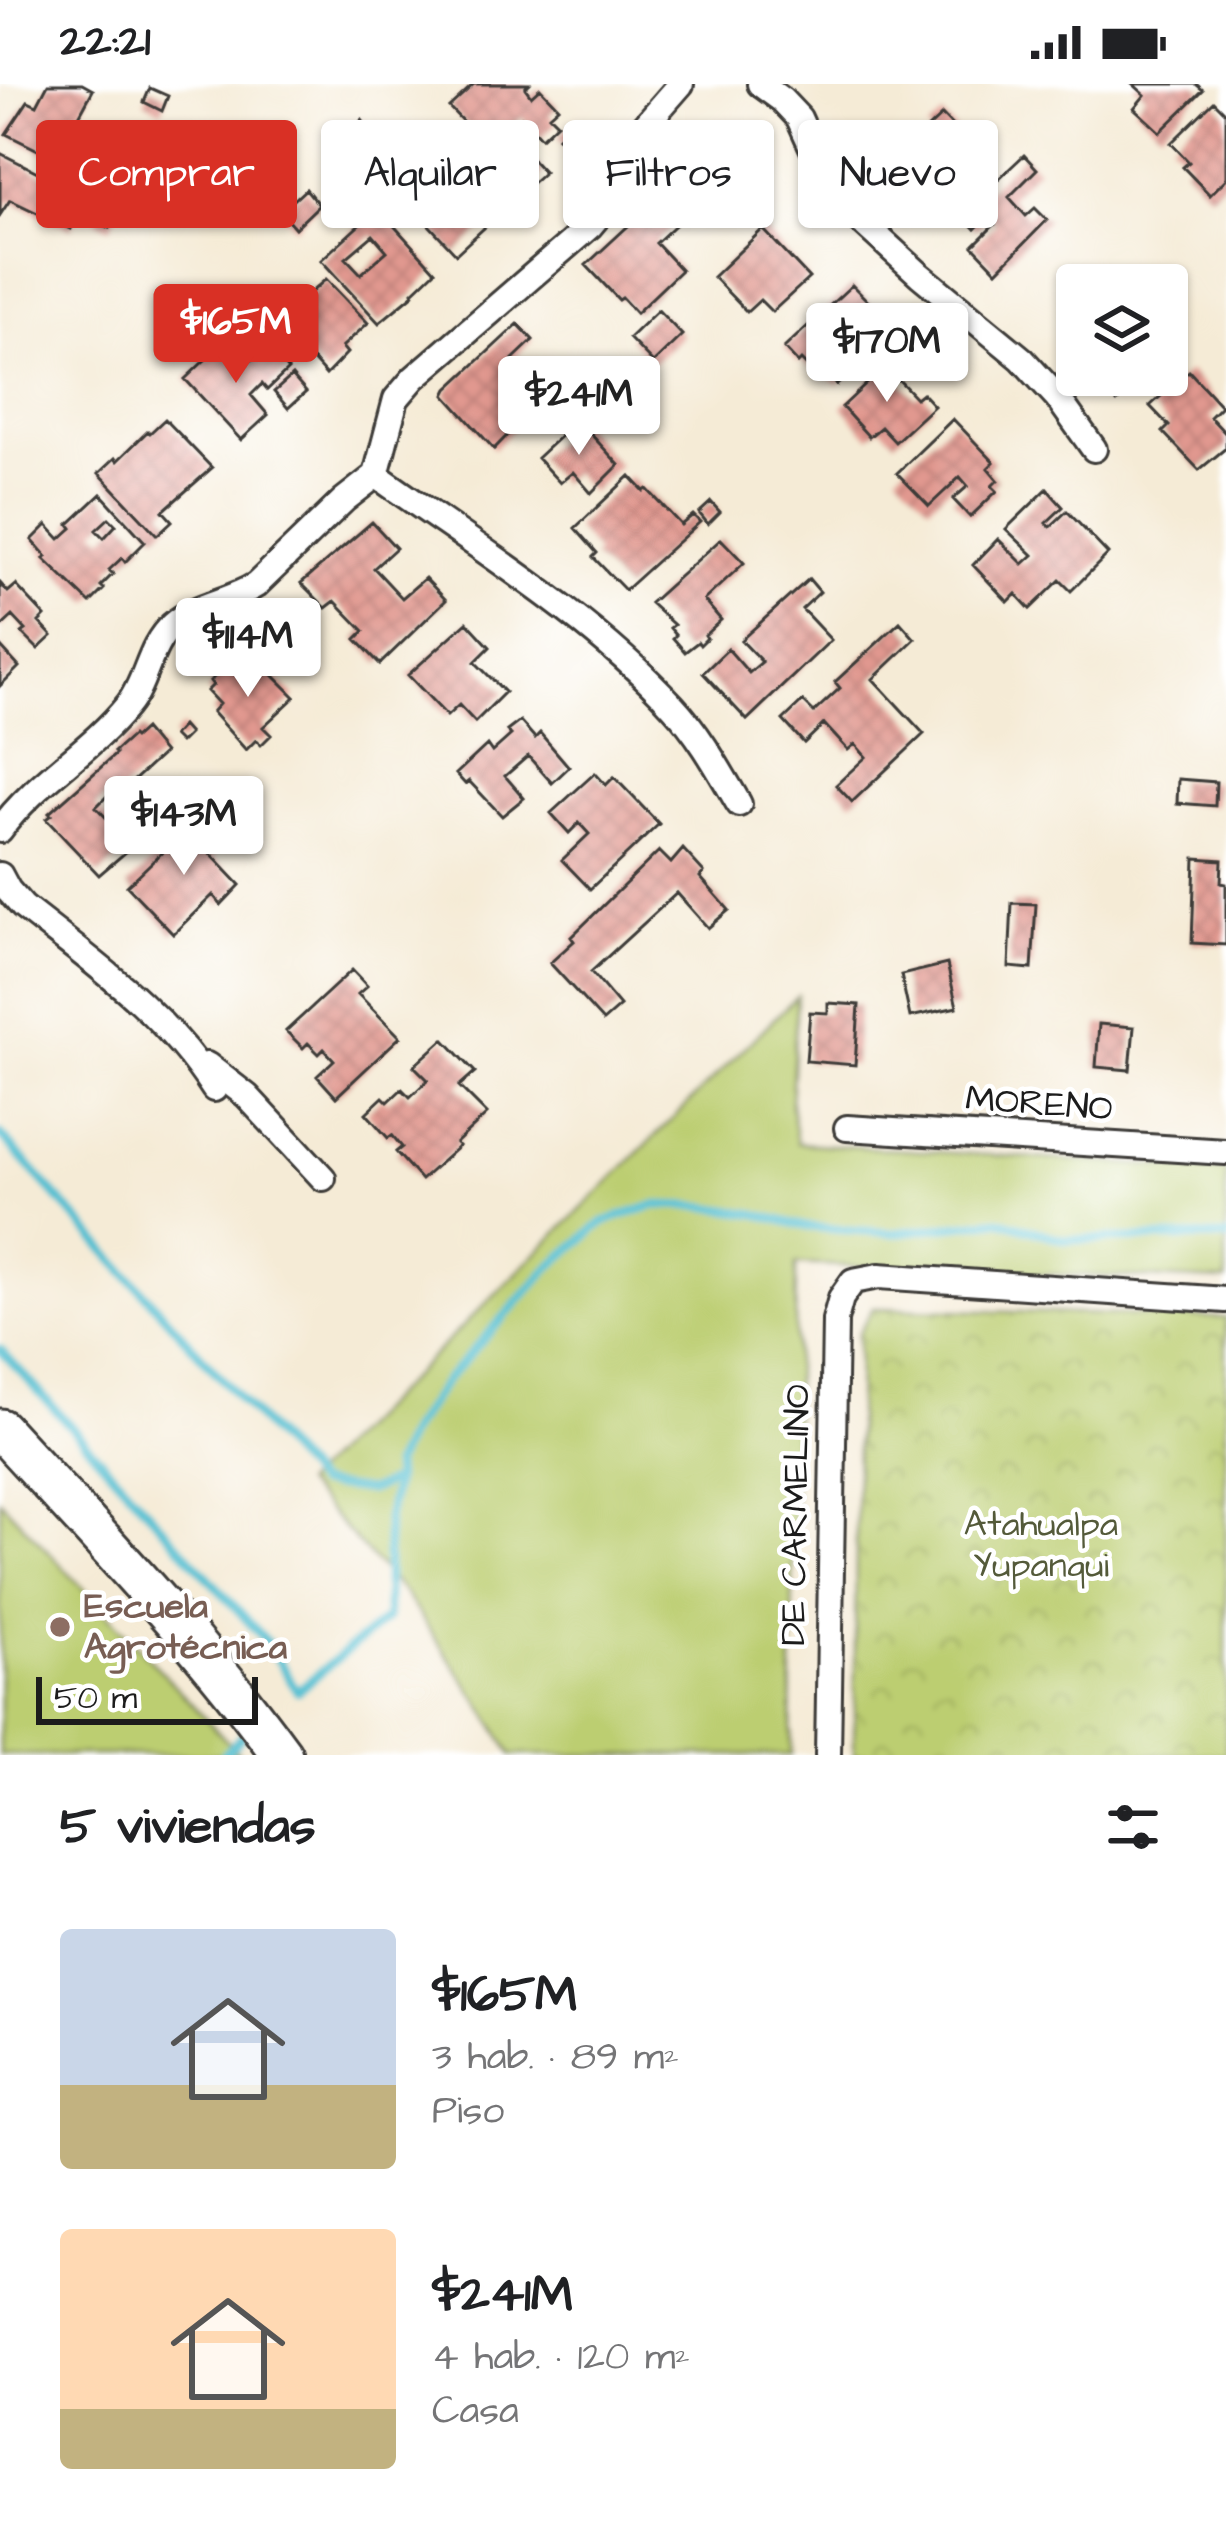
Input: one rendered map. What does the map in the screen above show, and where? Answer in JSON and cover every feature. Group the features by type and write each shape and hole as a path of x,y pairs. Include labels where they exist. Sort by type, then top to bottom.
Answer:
{"highway":[{"path":"0,1429 172,1619 282,1755"}],"street":[{"path":"0,830 16,808 130,703 160,638 174,623 256,585 376,475 396,399 465,332 590,226 625,184 640,131 681,84"},
{"path":"760,84 799,118 821,167 863,223 1022,359 1094,449"},
{"path":"376,475 620,654 704,744 740,804"},
{"path":"0,875 23,907 147,1006 191,1053 247,1096 323,1178"},
{"path":"191,1053 214,1089"},
{"name":"MORENO","path":"847,1128 1226,1152"},
{"name":"DE CARMELINO","path":"828,1755 835,1319 853,1282 879,1276 1226,1300"}],"green space":[{"path":"797,996 791,1105 797,1143 1226,1170 1226,1281 796,1264 791,1755 512,1755 404,1593 303,1484"},
{"name":"Atahualpa Yupanqui","path":"873,1308 1226,1318 1226,1755 854,1755 858,1334"},
{"name":"Escuela Agrotécnica","path":"0,1500 240,1755 0,1755"}],"building":[{"path":"48,84 82,84 93,90 77,120 36,120 36,149 6,134 28,101 37,105"},
{"path":"474,84 529,84 525,88 531,96 540,88 558,107 549,115 557,123 541,138 539,120 461,120 449,107"},
{"path":"1133,84 1196,84 1203,90 1160,132 1134,108 1145,95"},
{"path":"150,88 168,96 162,111 144,102"},
{"path":"1214,101 1226,113 1226,179 1210,195 1183,167 1189,162 1171,143"},
{"path":"0,153 36,171 36,212 10,200 0,215"},
{"path":"1024,155 1037,169 1009,197 1026,216 1035,208 1047,220 997,271 973,246 991,228 998,228 998,179"},
{"path":"306,189 319,205 297,226 297,197"},
{"path":"356,228 396,228 435,271 379,323 321,260","holes":["373,235 387,251 361,274 346,258"]},
{"path":"432,228 484,228 456,254"},
{"path":"626,228 672,228 656,243 681,270 636,313 586,265"},
{"path":"763,229 809,278 772,312 760,300 747,312 713,277"},
{"path":"326,279 368,323 342,347 347,353 326,375 278,321"},
{"path":"852,285 895,329 837,385 814,361 808,367 801,360 798,363 784,348"},
{"path":"658,310 682,335 653,363 629,338"},
{"path":"518,324 533,340 513,359 550,400 529,420 526,416 494,449 445,395"},
{"path":"224,342 246,365 267,346 288,370 267,390 262,384 251,395 268,415 241,440 185,379"},
{"path":"889,363 916,398 922,393 934,406 895,442 881,427 869,437 842,407"},
{"path":"1188,372 1221,406 1210,417 1226,434 1226,448 1199,470 1163,432 1169,426 1150,406 1161,396 1188,396"},
{"path":"292,376 306,392 288,408 274,392"},
{"path":"165,419 212,468 163,511 172,521 157,535 99,473"},
{"path":"953,419 994,462 988,468 998,480 992,486 997,491 970,517 953,499 968,486 960,477 929,506 897,473"},
{"path":"578,420 619,465 591,493 573,472 560,483 537,458"},
{"path":"630,476 681,525 693,515 700,522 625,590 593,557 597,553 575,528"},
{"path":"1047,489 1063,507 1046,523 1050,527 1067,511 1108,554 1071,591 1060,580 1030,609 1016,594 1008,602 973,565 998,539 1023,564 1033,555 1006,529"},
{"path":"101,494 145,542 109,570 113,574 90,603 44,559 47,557 32,540 47,525 60,539 72,528 69,524","holes":["109,518 116,525 104,538 96,530"]},
{"path":"711,502 720,512 708,524 699,513"},
{"path":"372,522 396,548 374,568 402,598 425,578 446,600 380,664 356,639 364,631 335,601 326,608 301,583"},
{"path":"721,539 744,563 704,600 721,620 700,645 685,652 673,638 676,635 670,628 674,625 650,603"},
{"path":"809,579 820,592 802,609 831,640 747,720 703,673 728,649 749,673 762,662 741,640"},
{"path":"0,583 8,592 16,585 45,616 39,622 52,636 38,649 13,616 0,628"},
{"path":"467,622 490,647 475,662 505,692 475,722 459,705 447,716 408,675"},
{"path":"900,622 915,639 873,679 924,734 852,802 836,785 866,757 855,744 848,750 824,724 804,743 783,720 803,701 814,712 840,688 835,682"},
{"path":"0,646 19,667 0,686"},
{"path":"237,656 248,668 258,660 295,697 263,727 271,735 246,750 212,712 219,704 207,691 213,685 210,681"},
{"path":"520,721 535,738 540,733 569,767 552,783 528,756 505,776 524,798 502,816 456,774 487,745 492,752"},
{"path":"182,726 189,734 180,743 173,736"},
{"path":"144,729 164,753 111,801 107,796 96,807 133,846 99,875 46,819"},
{"path":"595,773 606,785 614,777 659,824 590,889 562,860 589,834 579,823 569,833 551,813"},
{"path":"1178,779 1216,782 1215,806 1177,803"},
{"path":"199,817 219,838 207,850 240,885 221,905 213,895 173,934 127,886"},
{"path":"683,849 729,910 708,928 677,893 591,972 620,1006 603,1021 550,963 659,851 671,863"},
{"path":"1195,858 1222,860 1226,945 1192,943"},
{"path":"1012,903 1036,904 1032,969 1009,967"},
{"path":"947,964 957,1007 910,1017 901,975"},
{"path":"352,970 367,986 358,994 400,1037 336,1097 317,1076 334,1060 324,1049 319,1054 308,1043 303,1048 286,1031"},
{"path":"828,1003 859,1005 855,1065 806,1061 810,1012 828,1013"},
{"path":"1099,1024 1134,1027 1130,1070 1096,1067"},
{"path":"444,1039 475,1072 459,1086 487,1114 421,1180 396,1152 402,1147 366,1113 383,1097 388,1102 402,1089 410,1097 428,1080 414,1066"}],"waterway":[{"path":"0,1134 317,1484 369,1491 395,1480"},
{"path":"0,1349 268,1643 297,1691 387,1618 387,1519 394,1465 408,1434 445,1381 550,1267 603,1222 655,1205 701,1206 807,1227 894,1233 999,1220 1065,1240 1226,1237"},
{"path":"223,1755 242,1736"}],"place":[{"name":"Escuela Agrotécnica","path":"60,1627"}]}
